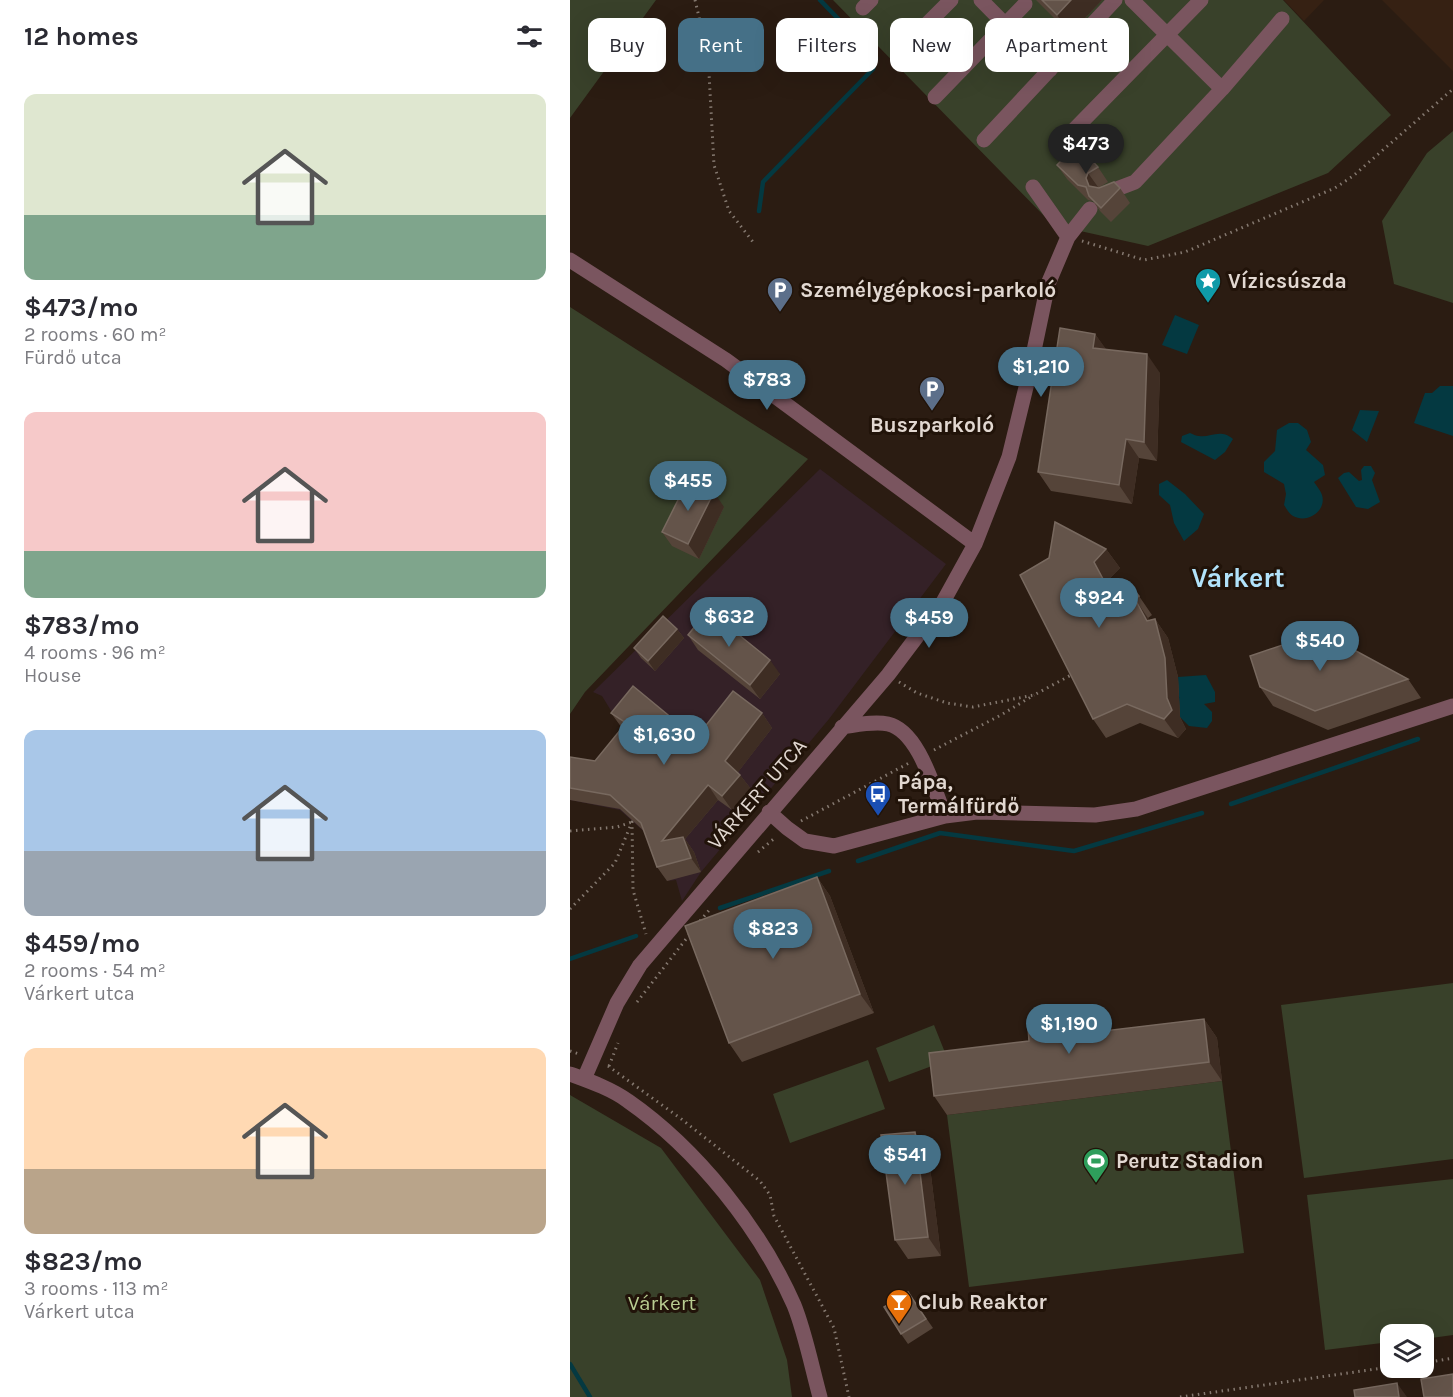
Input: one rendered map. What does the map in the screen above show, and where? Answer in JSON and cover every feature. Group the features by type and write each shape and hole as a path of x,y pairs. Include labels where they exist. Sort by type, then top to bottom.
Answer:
{"street":[{"path":"933,18 951,0"},
{"path":"981,0 998,18"},
{"path":"1098,18 1115,0"},
{"path":"1132,0 1222,89"},
{"path":"1066,138 1201,0"},
{"path":"1012,18 1025,4"},
{"path":"1106,193 1135,182 1222,89 1282,20"},
{"path":"935,97 985,46"},
{"path":"984,140 1047,72"},
{"path":"1033,187 1068,237"},
{"name":"VÁRKERT UTCA","path":"820,1397 794,1306 763,1245 720,1188 679,1142 627,1100 577,1077 616,1003 640,964 888,675 943,602 975,544 1010,457 1048,284 1068,237 1090,209"},
{"path":"570,260 726,360 975,544"},
{"path":"769,812 805,841 834,846 945,816 977,812 1095,815 1136,809 1453,706"},
{"path":"842,727 890,724 901,730 921,757 945,816"}],"path":[{"path":"695,0 708,55 714,165 729,211 753,242"},
{"path":"1068,237 1144,260 1185,252 1335,188 1353,176 1453,89"},
{"path":"888,675 917,693 947,703 973,707 1034,695 1074,674"},
{"path":"632,822 633,890 652,951"},
{"path":"570,831 617,827 632,822"},
{"path":"570,909 615,863 632,822"},
{"path":"1434,1361 1453,1358"},
{"path":"1180,1397 1380,1368"}],"shaded area":[{"path":"1284,0 1324,0 1304,21"},
{"path":"1382,0 1453,0 1453,71"},
{"path":"820,469 946,564 829,719 701,872 682,901 676,880 667,881 651,838 620,810 570,800 570,770 590,773 636,738 621,727 602,696 593,692"}],"green space":[{"path":"570,0 656,0 643,18 588,18 588,72 604,72 570,118"},
{"path":"833,0 1283,0 1391,115 1328,173 1148,246 1053,225 903,72 973,72 973,18 890,18 890,58 878,46 878,18 851,18"},
{"path":"1453,131 1453,303 1394,284 1382,221 1427,153"},
{"path":"570,307 808,459 585,692 570,714"},
{"path":"1453,983 1453,1159 1304,1178 1281,1005"},
{"path":"934,1025 948,1060 889,1082 876,1048"},
{"path":"868,1060 885,1109 790,1143 773,1094"},
{"name":"Perutz Stadion","path":"1222,1081 1244,1253 969,1287 947,1115"},
{"name":"Várkert","path":"570,1095 661,1148 760,1280 787,1360 792,1397 570,1397"},
{"path":"1453,1179 1453,1335 1434,1338 1434,1324 1380,1324 1380,1343 1325,1350 1307,1195"}],"water":[{"path":"1175,315 1199,325 1187,354 1162,345"},
{"path":"1440,386 1453,386 1453,436 1414,423 1425,393 1432,393"},
{"path":"1360,410 1379,411 1367,442 1352,430"},
{"path":"1289,423 1298,423 1307,430 1311,442 1306,450 1323,465 1325,475 1314,482 1322,495 1322,506 1310,517 1293,516 1284,505 1286,494 1284,484 1264,472 1264,462 1275,451 1277,430"},
{"path":"1190,433 1197,436 1224,434 1233,439 1225,452 1215,460 1181,442 1182,436"},
{"path":"1364,466 1371,466 1375,473 1372,480 1380,502 1368,509 1356,507 1338,478 1349,472 1359,481 1362,480 1361,470"},
{"path":"1167,480 1185,494 1204,514 1198,529 1184,541 1174,523 1170,505 1159,495 1159,484"},
{"path":"1206,675 1215,692 1215,702 1204,704 1212,712 1212,721 1207,728 1189,726 1180,717 1178,677"}],"building":[{"path":"1042,0 1071,0 1057,15"},
{"path":"1077,144 1098,167 1088,173 1086,178 1089,186 1099,188 1114,182 1120,188 1101,208 1089,196 1086,187 1078,185 1057,165"},
{"path":"1060,328 1095,334 1093,348 1147,354 1144,442 1126,439 1119,485 1038,472"},
{"path":"688,480 714,492 688,544 662,532"},
{"path":"1055,522 1106,549 1094,562 1110,592 1127,581 1139,596 1135,599 1147,621 1155,619 1165,658 1167,698 1172,710 1164,719 1127,704 1093,719 1020,575 1049,558"},
{"path":"708,610 770,660 750,685 688,635"},
{"path":"663,616 677,629 648,661 634,648"},
{"path":"1321,632 1408,679 1315,711 1260,687 1250,656"},
{"path":"633,686 696,738 733,691 762,713 725,761 740,775 722,796 708,785 662,841 683,837 691,858 657,867 641,823 610,795 570,788 570,757 595,761 626,723 611,713"},
{"path":"817,877 860,994 729,1043 685,926"},
{"path":"1102,1018 1104,1031 1204,1019 1209,1062 934,1096 929,1053 1029,1041 1028,1027"},
{"path":"915,1132 928,1237 895,1240 881,1135"},
{"path":"908,1292 926,1319 901,1334 884,1307"},
{"path":"1453,1374 1453,1397 1424,1397 1421,1379"},
{"path":"1397,1383 1399,1397 1355,1397 1354,1390"}],"waterway":[{"path":"759,211 763,182 873,69 876,58 820,0"},
{"path":"1231,804 1418,739"},
{"path":"858,861 940,833 1074,851 1202,813"},
{"path":"720,908 829,871"},
{"path":"570,959 636,936"},
{"path":"570,1364 590,1397"}],"place":[{"name":"Vízicsúszda","path":"1208,304"},
{"name":"Személygépkocsi-parkoló","path":"780,313"},
{"name":"Buszparkoló","path":"932,412"},
{"name":"Pápa, Termálfürdő","path":"878,817"},
{"name":"Perutz Stadion","path":"1096,1184"},
{"name":"Club Reaktor","path":"899,1325"}],"district":[{"name":"Várkert","path":"1238,578"}]}
